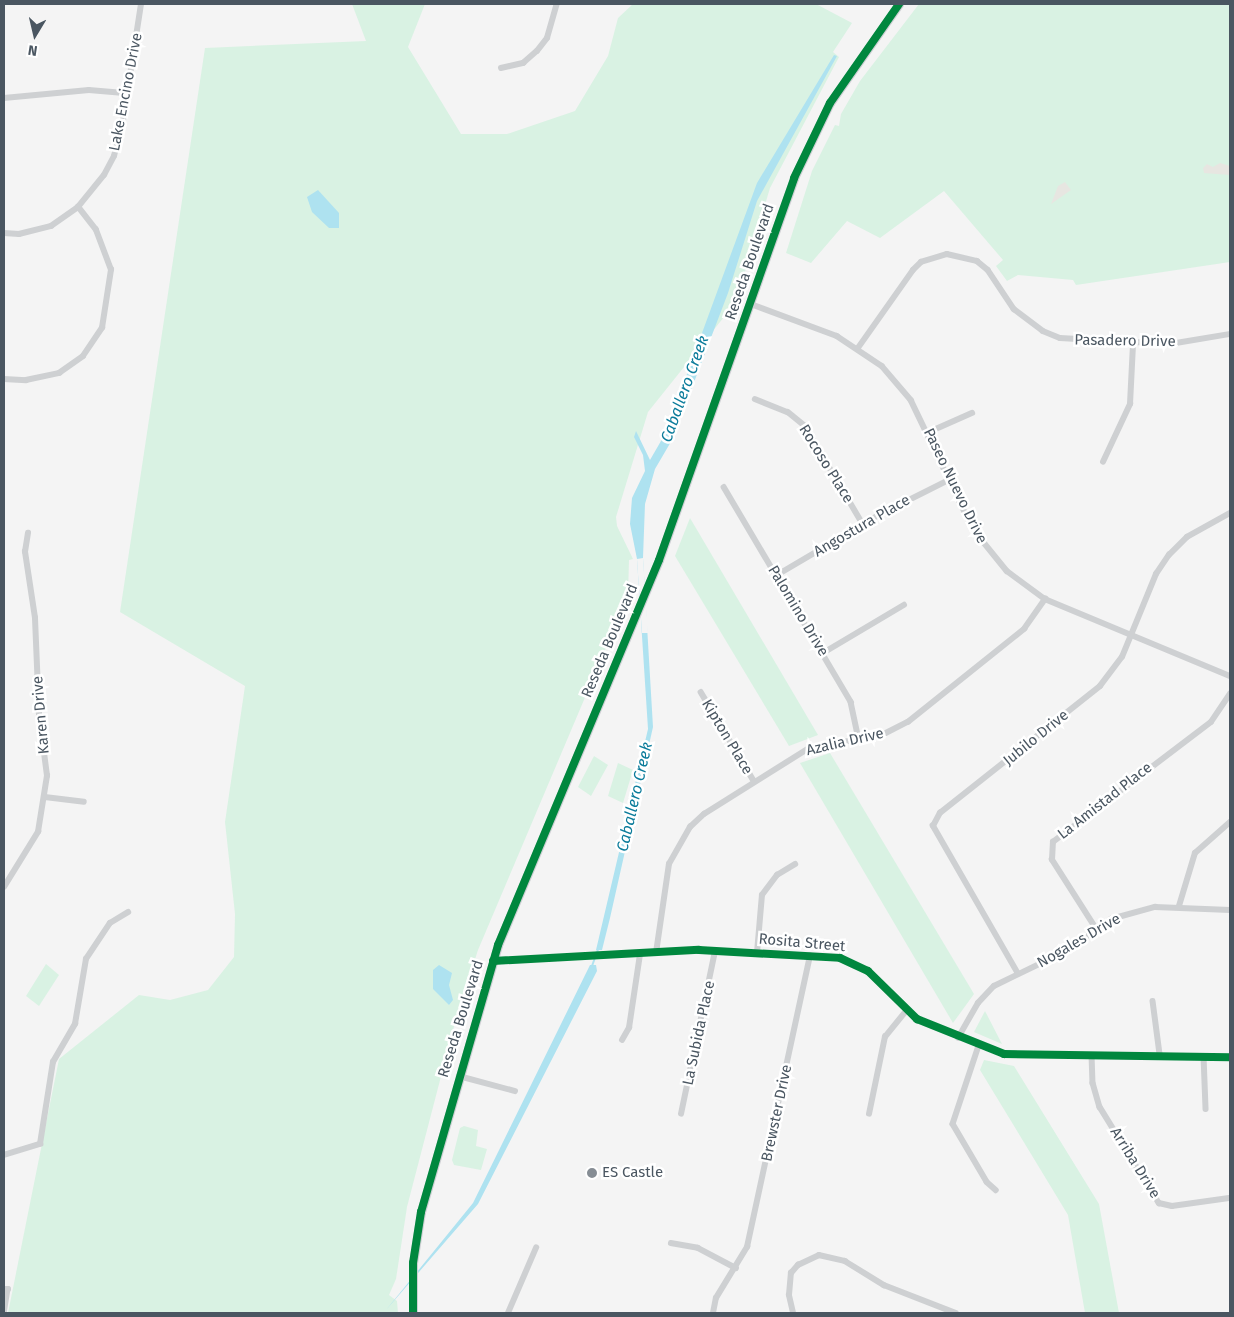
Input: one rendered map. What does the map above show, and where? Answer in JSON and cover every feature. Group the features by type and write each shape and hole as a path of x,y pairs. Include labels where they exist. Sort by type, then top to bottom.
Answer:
{"main road":[{"name":"Reseda Boulevard","path":"413,1313 412,1279 421,1212 492,961 520,887 646,592 810,142 854,64 899,4"}],"street":[{"name":"Lake Encino Drive","path":"4,234 19,234 51,226 78,207 114,156 142,4"},
{"path":"501,68 523,63 537,51 547,38 557,4"},
{"path":"4,98 89,90 127,93"},
{"path":"4,379 36,379 59,373 83,356 102,328 111,270 96,230 78,207"},
{"name":"Pasadero Drive","path":"858,348 913,270 921,262 947,254 965,256 982,266 1014,309 1043,331 1081,342 1170,344 1230,334"},
{"name":"Paseo Nuevo Drive","path":"751,304 814,326 858,348 882,366 911,400 929,432 949,480 986,549 1007,571 1045,599 1230,676"},
{"path":"1103,462 1130,404 1133,344"},
{"name":"Rocoso Place","path":"754,399 788,412 805,426 863,524"},
{"path":"929,432 972,413"},
{"name":"Angostura Place","path":"777,575 863,524 949,480"},
{"name":"Palomino Drive","path":"724,487 851,702 859,740"},
{"name":"Jubilo Drive","path":"1018,974 933,826 940,814 1100,686 1132,635 1156,574 1169,555 1187,537 1230,513"},
{"name":"Karen Drive","path":"4,887 38,832 45,797 35,618 25,552 28,533"},
{"name":"Azalia Drive","path":"656,953 670,864 677,847 704,814 811,747 880,736 908,722 1024,629 1045,599"},
{"path":"822,652 904,605"},
{"name":"Kipton Place","path":"701,692 754,781"},
{"name":"La Amistad Place","path":"1096,929 1052,860 1053,842 1210,722 1230,694"},
{"path":"45,797 84,802"},
{"path":"1179,906 1194,853 1230,822"},
{"path":"757,953 764,890 777,875 796,864"},
{"name":"Nogales Drive","path":"958,1038 987,992 1018,974 1068,950 1096,929 1132,912 1179,906 1230,910"},
{"path":"4,1155 37,1145 41,1141 53,1062 77,1019 86,959 110,923 128,912"},
{"name":"Rosita Street","path":"492,961 715,951 810,956 853,961 868,971 906,1011 958,1038 979,1046 1023,1056 1160,1054 1230,1057"},
{"name":"La Subida Place","path":"681,1114 715,951"},
{"path":"622,1040 629,1028 640,954"},
{"name":"Brewster Drive","path":"713,1313 716,1298 736,1268 753,1224 810,956"},
{"path":"1154,1001 1160,1054"},
{"path":"869,1114 885,1037 906,1011"},
{"path":"979,1046 953,1124 988,1182 996,1190"},
{"name":"Arriba Drive","path":"1092,1055 1093,1083 1100,1107 1159,1203 1172,1206 1230,1198"},
{"path":"1204,1056 1206,1109"},
{"path":"458,1076 515,1091"},
{"path":"671,1243 698,1248 736,1268"},
{"path":"508,1313 536,1248"},
{"path":"793,1313 789,1295 791,1273 798,1265 819,1255 845,1261 892,1289 956,1313"},
{"path":"4,1313 6,1289"}],"green space":[{"path":"352,4 425,4 408,47 461,134 507,134 575,111 608,56 618,18 633,4 816,4 852,23 833,52 839,57 770,188 736,302 648,412 616,517 617,526 633,559 629,560 628,596 478,950 457,1015 407,1207 396,1279 389,1295 397,1301 398,1313 8,1313 59,1059 139,995 170,1000 208,990 234,957 235,914 225,822 245,686 120,612 205,48 366,41"},
{"path":"919,4 1230,4 1230,262 1076,285 1073,280 1018,275 1007,281 996,266 1003,260 944,191 880,238 847,221 811,263 786,253 812,171 835,125 839,126 841,114 860,81"},
{"path":"690,518 818,735 789,746 675,556"},
{"path":"830,753 974,994 953,1023 800,763"},
{"path":"594,756 608,765 591,796 578,787"},
{"path":"618,763 633,770 623,803 608,796"},
{"path":"46,964 59,975 39,1006 26,996"},
{"path":"985,1011 1002,1044 974,1032"},
{"path":"984,1060 1014,1066 1099,1204 1119,1313 1085,1313 1068,1215 980,1070"},
{"path":"464,1126 478,1130 476,1146 487,1149 481,1170 454,1165 452,1160 460,1128"}],"sand":[{"path":"1220,163 1230,166 1230,175 1204,173 1203,168 1207,164 1213,167"},
{"path":"1065,182 1071,190 1051,204 1058,186"}],"water":[{"path":"834,55 837,56 757,201 728,293 672,440 655,469 645,504 643,558 653,727 602,950 596,950 648,729 637,559 630,524 632,498 645,471 643,455 634,437 636,431 650,460 665,434 757,183"},
{"path":"318,190 339,213 339,228 329,228 312,212 307,197"},
{"path":"439,965 452,973 449,985 453,1000 449,1005 433,989 433,970"},
{"path":"590,965 596,965 597,971 478,1204 386,1310 473,1203"}],"pier":[{"path":"643,558 648,633 642,633 637,559"}],"waterway":[{"name":"Caballero Creek","path":"592,966 599,947"}],"cycle path":[{"path":"413,1313 413,1263 421,1212 498,945 659,560 794,178 830,103 899,4"},
{"path":"493,961 699,950 840,958 868,971 917,1019 1004,1054 1230,1057"}],"place":[{"name":"ES Castle","path":"592,1173"}]}
